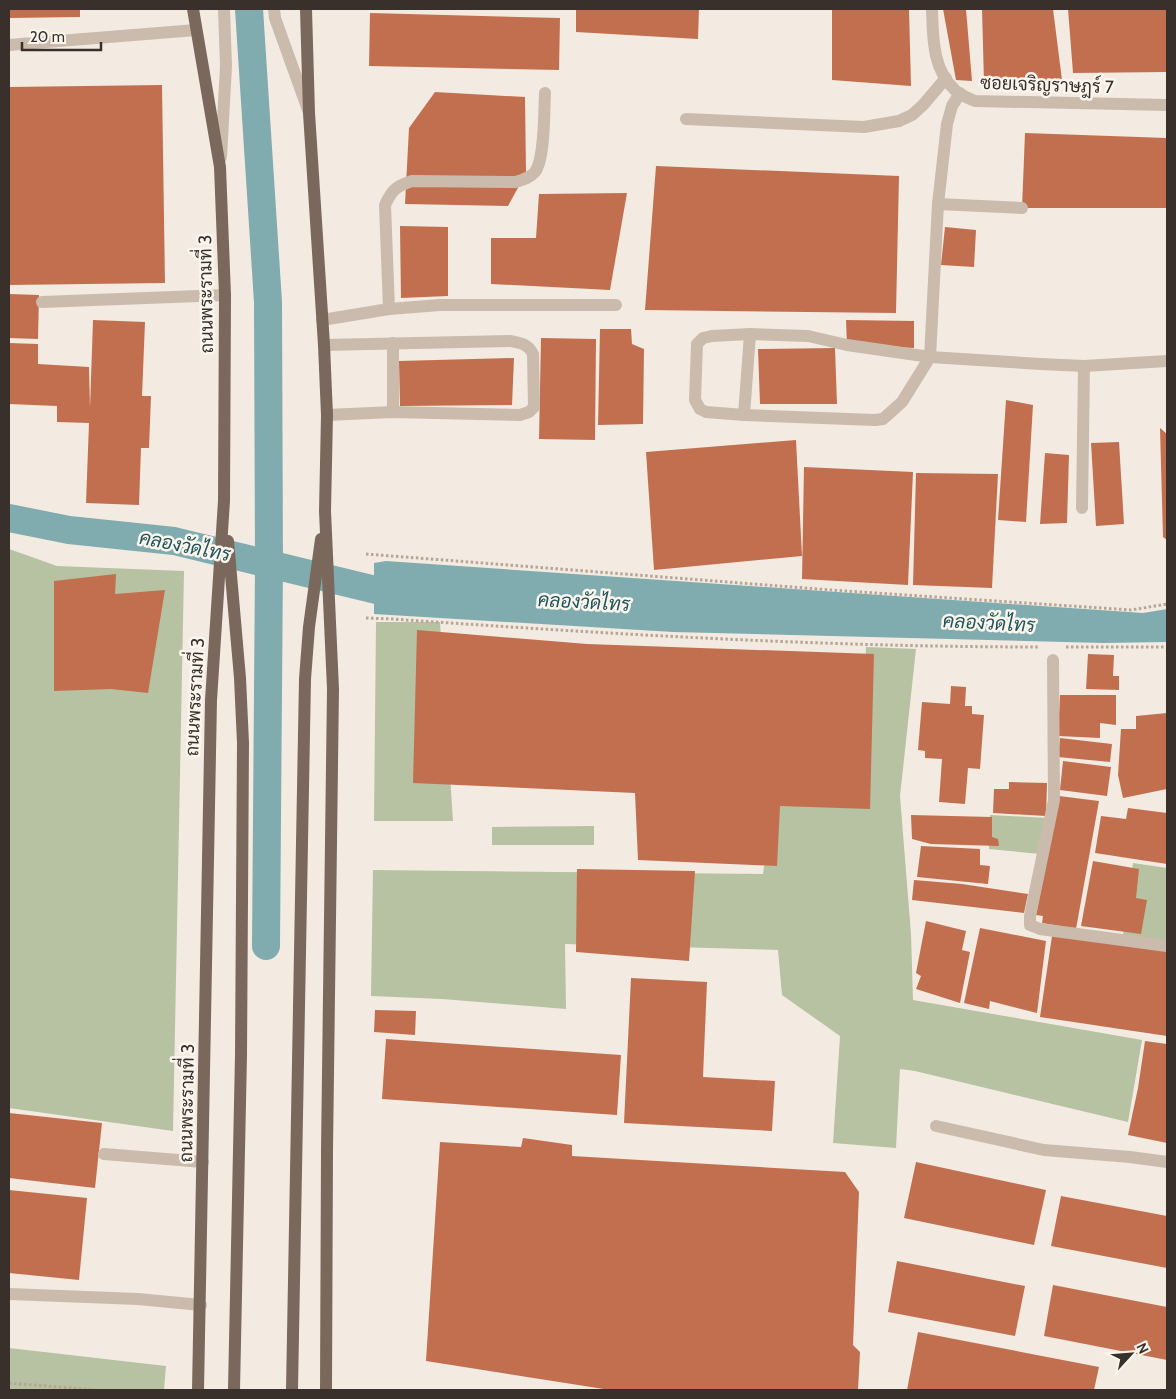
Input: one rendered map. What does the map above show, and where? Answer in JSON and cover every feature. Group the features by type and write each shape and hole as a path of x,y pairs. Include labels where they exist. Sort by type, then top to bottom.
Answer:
{"main road":[{"name":"ถนนพระรามที่ 3","path":"193,9 220,168 225,295 224,501 211,700 198,1390"},
{"path":"306,9 309,113 327,415 325,512 331,628 332,698 326,1150 326,1390"},
{"path":"224,501 235,618 243,743 241,1055 234,1390"},
{"path":"292,1390 303,733 309,626 325,512"}],"street":[{"path":"220,168 226,66 224,9"},
{"path":"274,9 275,18 309,113"},
{"name":"ซอยเจริญราษฎร์ 7","path":"932,9 934,52 946,78 954,90 975,102 1167,105"},
{"path":"9,45 196,30"},
{"path":"686,119 864,127 890,123 912,115 946,78"},
{"path":"388,309 385,205 390,194 399,185 412,181 515,182 526,179 534,173 540,163 545,93"},
{"path":"960,93 952,106 947,124 938,204 930,357 902,402 883,419 875,420 706,412 696,405 697,344 703,338 712,336 750,334 808,336 847,345 930,357 1084,366 1167,361"},
{"path":"938,204 1022,208"},
{"path":"42,302 225,295"},
{"path":"322,320 388,309 440,305 616,305"},
{"path":"744,415 750,334"},
{"path":"324,345 510,341 523,343 530,348 533,354 535,400 534,407 529,412 520,415 393,412 327,415"},
{"path":"393,344 393,412"},
{"path":"1082,508 1084,366"},
{"path":"1053,660 1054,800 1030,916 1030,925 1040,930 1167,946"},
{"path":"936,1126 1044,1150 1167,1162"},
{"path":"104,1154 203,1162"},
{"path":"9,1294 138,1299 201,1305"}],"path":[{"path":"366,554 831,590 1131,610 1167,604"},
{"path":"366,618 652,636 958,647 1044,647"},
{"path":"1063,647 1167,647"},
{"path":"9,1383 95,1390"}],"green space":[{"path":"9,549 57,566 184,571 173,1131 9,1108"},
{"path":"376,622 440,622 453,821 374,821"},
{"path":"866,647 916,649 900,796 911,934 913,1000 1142,1040 1128,1122 900,1069 896,1148 833,1143 840,1036 782,995 778,950 565,944 566,1009 442,999 371,996 373,870 763,874 773,798 861,797"},
{"path":"990,815 1048,818 1040,854 989,849"},
{"path":"594,826 594,845 492,845 492,827"},
{"path":"1133,863 1167,868 1167,942 1123,935"},
{"path":"9,1348 166,1366 164,1390 9,1390"}],"water":[{"path":"386,561 1143,613 1167,609 1167,642 1103,643 673,632 374,614 374,563"}],"building":[{"path":"9,9 80,9 80,17 9,18"},
{"path":"576,9 699,9 698,39 576,32"},
{"path":"832,9 909,9 911,86 832,80"},
{"path":"943,9 966,9 972,81 956,80"},
{"path":"982,9 1053,9 1062,80 984,82"},
{"path":"1068,9 1167,9 1167,72 1073,73"},
{"path":"370,13 560,18 559,70 369,66"},
{"path":"162,85 165,283 9,285 9,87"},
{"path":"435,92 525,97 526,173 508,206 405,204 409,128"},
{"path":"1025,133 1167,138 1167,208 1022,208"},
{"path":"656,166 899,176 896,313 645,310"},
{"path":"627,193 610,290 491,284 491,238 536,238 539,194"},
{"path":"400,226 448,227 448,296 401,298"},
{"path":"945,227 976,230 974,267 941,265"},
{"path":"9,294 39,295 38,339 9,338"},
{"path":"93,320 145,322 142,396 151,396 149,448 141,448 139,505 86,503 89,423 57,422 57,406 9,404 9,343 38,344 38,364 89,367 90,408"},
{"path":"846,320 914,321 914,348 847,345"},
{"path":"600,329 631,329 632,344 644,349 643,424 598,425"},
{"path":"541,338 596,339 595,440 539,439"},
{"path":"835,348 837,404 760,404 758,349"},
{"path":"514,358 512,405 400,406 399,361"},
{"path":"1006,400 1033,405 1026,522 998,520"},
{"path":"1160,428 1167,434 1167,540 1163,537"},
{"path":"796,440 802,556 654,570 646,452"},
{"path":"1119,442 1124,524 1096,526 1091,443"},
{"path":"1045,453 1069,455 1067,523 1040,524"},
{"path":"804,467 913,472 908,585 802,579"},
{"path":"916,473 998,474 992,588 913,585"},
{"path":"116,574 115,594 165,590 148,693 111,689 54,691 54,581"},
{"path":"417,630 587,644 874,654 870,809 780,806 777,866 638,860 635,793 413,783"},
{"path":"1088,654 1114,655 1113,676 1119,676 1119,690 1086,689"},
{"path":"951,686 966,687 965,706 972,706 972,714 984,715 980,769 968,768 965,804 939,802 942,759 925,758 925,751 918,750 922,702 950,704"},
{"path":"1060,695 1116,695 1116,725 1100,723 1100,738 1058,736"},
{"path":"1167,713 1167,789 1123,798 1118,775 1121,729 1136,729 1136,716"},
{"path":"1060,738 1112,744 1110,762 1058,757"},
{"path":"1063,761 1111,767 1107,796 1060,790"},
{"path":"1009,782 1047,783 1046,816 993,813 994,789 1009,789"},
{"path":"1059,796 1099,801 1076,929 1042,923 1043,916 1036,915"},
{"path":"1128,808 1167,813 1167,864 1095,853 1101,816 1126,819"},
{"path":"911,815 992,817 992,837 998,839 999,846 931,844 912,839"},
{"path":"921,846 980,849 980,865 990,866 988,884 917,877"},
{"path":"1093,861 1139,869 1136,898 1147,900 1141,934 1081,926"},
{"path":"577,869 695,871 689,961 576,952"},
{"path":"914,880 962,884 1028,894 1024,913 912,900"},
{"path":"926,921 966,931 962,950 970,952 960,1003 916,989 921,976 916,973"},
{"path":"980,928 1046,941 1037,1013 990,1001 989,1009 964,1003"},
{"path":"1052,936 1167,951 1167,1036 1040,1017"},
{"path":"631,978 707,982 703,1077 775,1081 772,1131 624,1123"},
{"path":"375,1010 416,1011 415,1035 374,1032"},
{"path":"386,1039 621,1055 617,1115 382,1099"},
{"path":"1145,1041 1167,1044 1167,1143 1128,1135"},
{"path":"9,1113 102,1123 95,1188 9,1178"},
{"path":"523,1138 572,1145 572,1156 845,1172 859,1192 853,1345 860,1352 858,1390 610,1390 426,1361 440,1142 521,1147"},
{"path":"916,1162 1046,1190 1034,1245 904,1218"},
{"path":"9,1190 87,1198 79,1280 9,1273"},
{"path":"1061,1196 1167,1216 1167,1268 1051,1246"},
{"path":"897,1261 1025,1286 1015,1336 888,1312"},
{"path":"1053,1285 1167,1307 1167,1360 1044,1336"},
{"path":"918,1332 1099,1367 1094,1390 907,1390"}],"waterway":[{"path":"249,9 268,302 269,564 266,946"},
{"name":"คลองวัดไทร","path":"9,518 69,530 174,541 380,591 412,593"}]}
